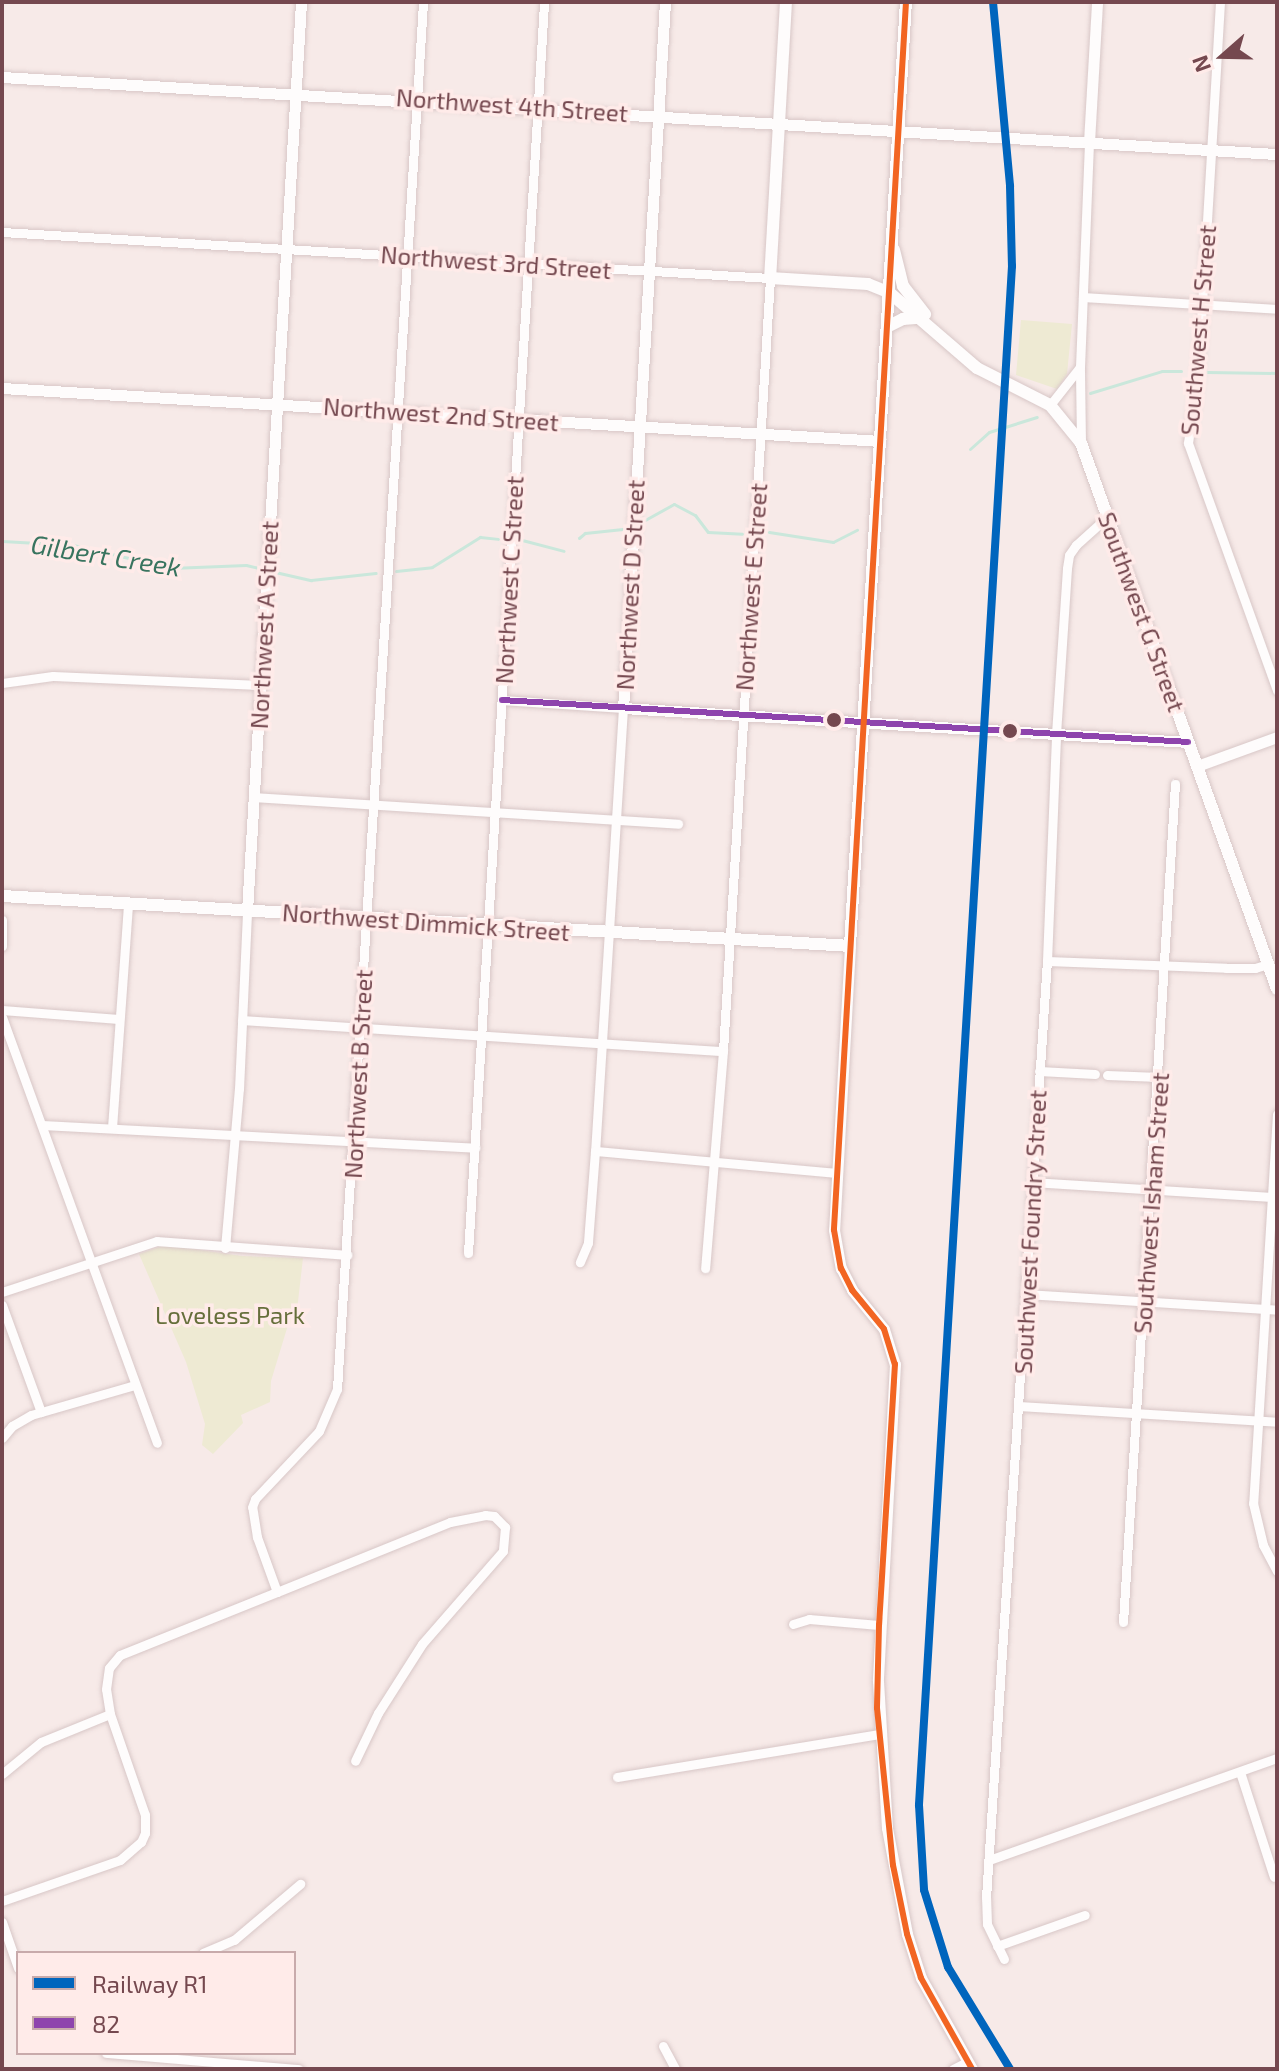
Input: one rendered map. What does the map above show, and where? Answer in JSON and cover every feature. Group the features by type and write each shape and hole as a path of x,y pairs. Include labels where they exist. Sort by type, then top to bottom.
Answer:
{"main road":[{"name":"Northwest E Street","path":"770,278 786,2"},
{"path":"850,946 906,2"},
{"name":"Northwest 3rd Street","path":"893,237 897,269 906,293 964,359"},
{"path":"868,284 888,272"},
{"name":"Northwest 3rd Street","path":"770,278 868,284 890,293 964,359 1050,405 1081,443"},
{"path":"887,327 903,319 919,318"},
{"name":"Southwest G Street","path":"1081,443 1276,983"},
{"name":"Northwest Dimmick Street","path":"2,896 850,946"}],"street":[{"name":"Northwest A Street","path":"225,1248 239,1089 253,797 301,2"},
{"name":"Northwest B Street","path":"277,1592 257,1537 252,1507 255,1499 319,1431 332,1408 340,1368 423,2"},
{"name":"Northwest C Street","path":"468,1253 544,2"},
{"name":"Northwest D Street","path":"580,1262 588,1243 595,1151 665,2"},
{"name":"Southwest G Street","path":"1081,443 1080,367 1097,2"},
{"name":"Southwest H Street","path":"1220,2 1198,375 1188,443 1277,690"},
{"name":"Northwest 4th Street","path":"2,77 417,99 1277,154"},
{"name":"Northwest 3rd Street","path":"2,232 770,278"},
{"name":"Northwest E Street","path":"705,1268 711,1162 723,1051 770,278"},
{"path":"1083,297 1277,309"},
{"path":"1050,405 1080,367"},
{"name":"Northwest 2nd Street","path":"2,388 880,441"},
{"name":"Southwest Foundry Street","path":"1004,1959 986,1914 1047,961 1056,734 1069,555 1107,517"},
{"path":"2,683 53,676 260,685"},
{"path":"502,700 1188,742"},
{"path":"1197,766 1277,737"},
{"name":"Southwest Isham Street","path":"1123,1622 1175,784"},
{"path":"253,797 678,824"},
{"path":"112,1128 128,905"},
{"path":"2,920 2,946"},
{"path":"850,946 834,1230 838,1257 852,1290 884,1329 895,1364 879,1625 879,1734 887,1828 907,1934 930,1998 970,2066 953,2069"},
{"path":"1047,961 1255,968 1268,964"},
{"path":"2,1010 119,1019"},
{"path":"2,1017 157,1443"},
{"path":"242,1020 723,1051"},
{"path":"1039,1071 1095,1074"},
{"path":"1107,1075 1159,1077"},
{"path":"1277,1114 1253,1503 1263,1545 1277,1571"},
{"path":"42,1125 475,1148"},
{"path":"595,1151 838,1173"},
{"path":"1032,1182 1272,1197"},
{"path":"2,1292 157,1241 347,1255"},
{"path":"1026,1294 1277,1310"},
{"path":"2,1305 41,1412"},
{"path":"2,1438 21,1419 135,1385"},
{"path":"1019,1406 1277,1422"},
{"path":"2,1901 120,1860 141,1842 145,1815 110,1714 106,1689 109,1668 120,1655 450,1522 494,1516 505,1527 503,1551 422,1644 378,1713 355,1761"},
{"path":"793,1624 809,1619 879,1625"},
{"path":"2,1774 41,1742 110,1714"},
{"path":"617,1777 879,1734"},
{"path":"989,1860 1277,1758"},
{"path":"1240,1772 1274,1877"},
{"path":"208,1951 234,1940 300,1884"},
{"path":"997,1946 1085,1915"},
{"path":"2,1922 16,1962"},
{"path":"663,2046 675,2069"},
{"path":"130,2055 298,2069"}],"green space":[{"path":"1021,320 1072,324 1067,374 1057,389 1016,375"},
{"name":"Loveless Park","path":"165,1245 242,1256 303,1258 296,1319 288,1325 271,1381 270,1402 241,1415 243,1423 213,1454 202,1445 205,1424 186,1362 139,1254"}],"waterway":[{"name":"Gilbert Creek","path":"1090,393 1162,371 1181,371"},
{"name":"Gilbert Creek","path":"1207,372 1277,373"},
{"name":"Gilbert Creek","path":"970,449 989,432 1037,417"},
{"name":"Gilbert Creek","path":"645,520 674,504 695,515 708,532 742,534"},
{"name":"Gilbert Creek","path":"579,538 585,533 623,529"},
{"name":"Gilbert Creek","path":"769,532 833,542 857,530"},
{"name":"Gilbert Creek","path":"396,571 432,567 480,537 498,539"},
{"name":"Gilbert Creek","path":"522,540 564,551"},
{"name":"Gilbert Creek","path":"2,541 73,545 171,568 246,565 259,568"},
{"name":"Gilbert Creek","path":"275,572 311,580 376,573"}],"rail line":[{"name":"R1","path":"993,2 1010,186 1012,266 919,1805 924,1890 948,1967 1010,2069"}],"transit line":[{"path":"906,2 834,1230 841,1268 852,1290 884,1329 895,1364 877,1708 893,1865 907,1934 921,1978 972,2069"},
{"name":"82","path":"502,700 1188,742"}]}
